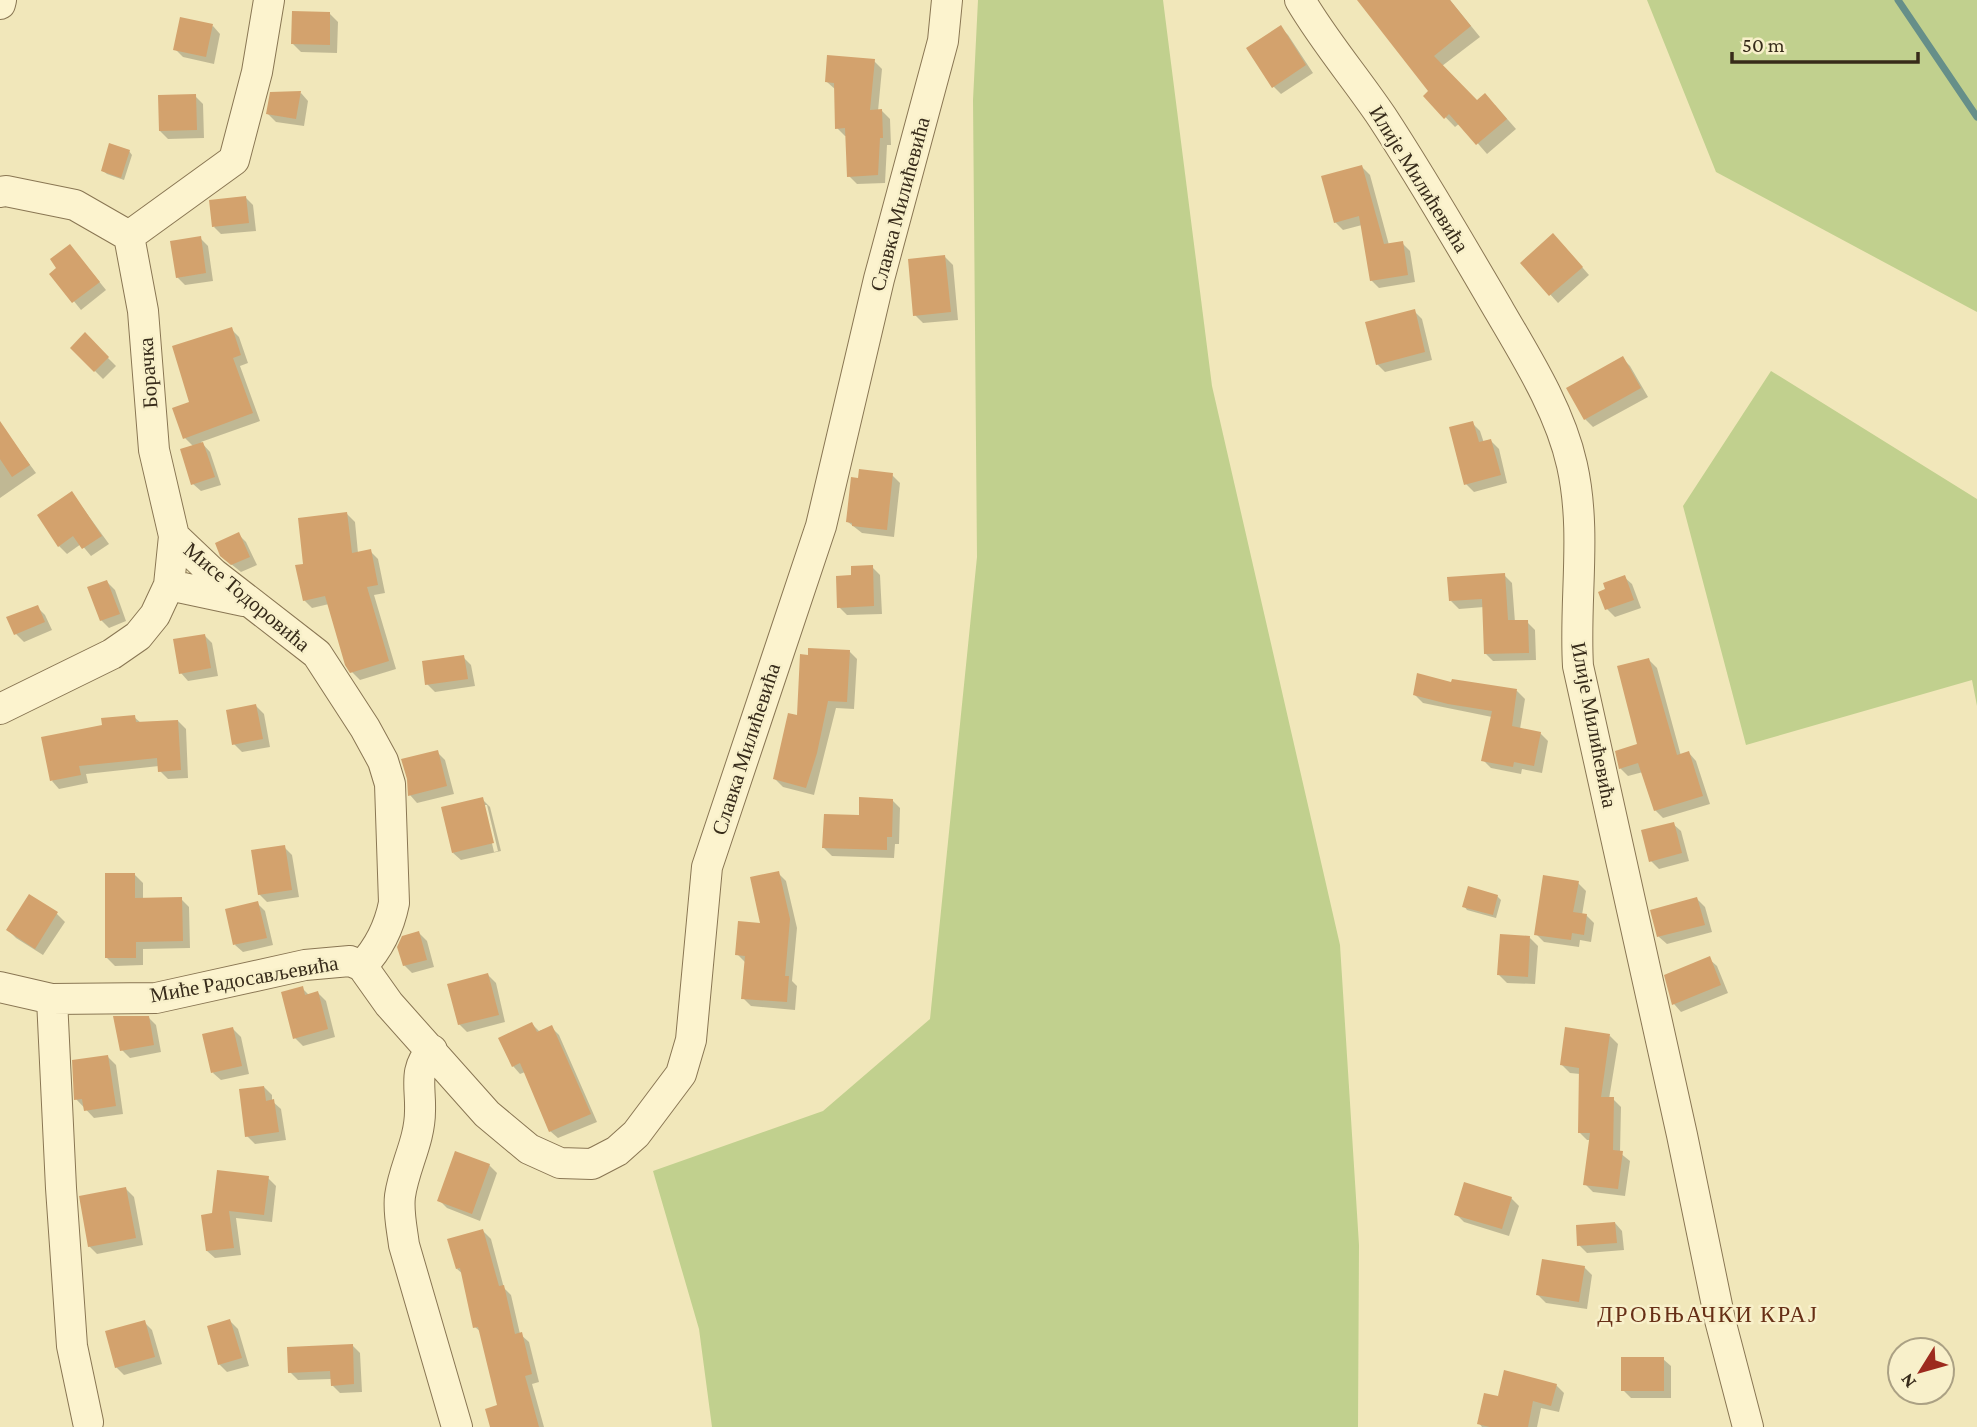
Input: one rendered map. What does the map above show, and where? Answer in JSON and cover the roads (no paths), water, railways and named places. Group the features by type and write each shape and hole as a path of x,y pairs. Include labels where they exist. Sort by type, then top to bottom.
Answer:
{"street":[{"path":"0,192 75,205 129,236 234,160 257,72 269,0"},
{"name":"Славка Милићевића","path":"362,966 390,1004 487,1114 529,1149 560,1164 592,1164 617,1151 636,1133 681,1074 691,1040 707,867 821,526 879,279 943,41 947,0"},
{"name":"Илије Милићевића","path":"1300,0 1315,26 1380,114 1427,188 1516,340 1567,445 1579,509 1581,569 1576,628 1578,666 1682,1135 1720,1320 1748,1427"},
{"name":"Борачка","path":"0,709 112,654 138,636 155,615 169,585 174,536 154,450 143,311 129,236"},
{"name":"Мисе Тодоровића","path":"174,536 214,574 317,654 383,761 390,784 394,903 391,920 383,937 362,966"},
{"path":"169,585 251,603"},
{"name":"Миће Радосављевића","path":"0,988 52,999 156,998 305,965 341,960 362,966"},
{"path":"52,999 72,1346 88,1422"},
{"path":"432,1050 423,1059 418,1072 421,1112 400,1196 400,1218 404,1245 457,1427"}],"waterway":[{"path":"1898,0 1977,117"}],"district":[{"name":"ДРОБЊАЧКИ КРАЈ","path":"1708,1314"}]}
